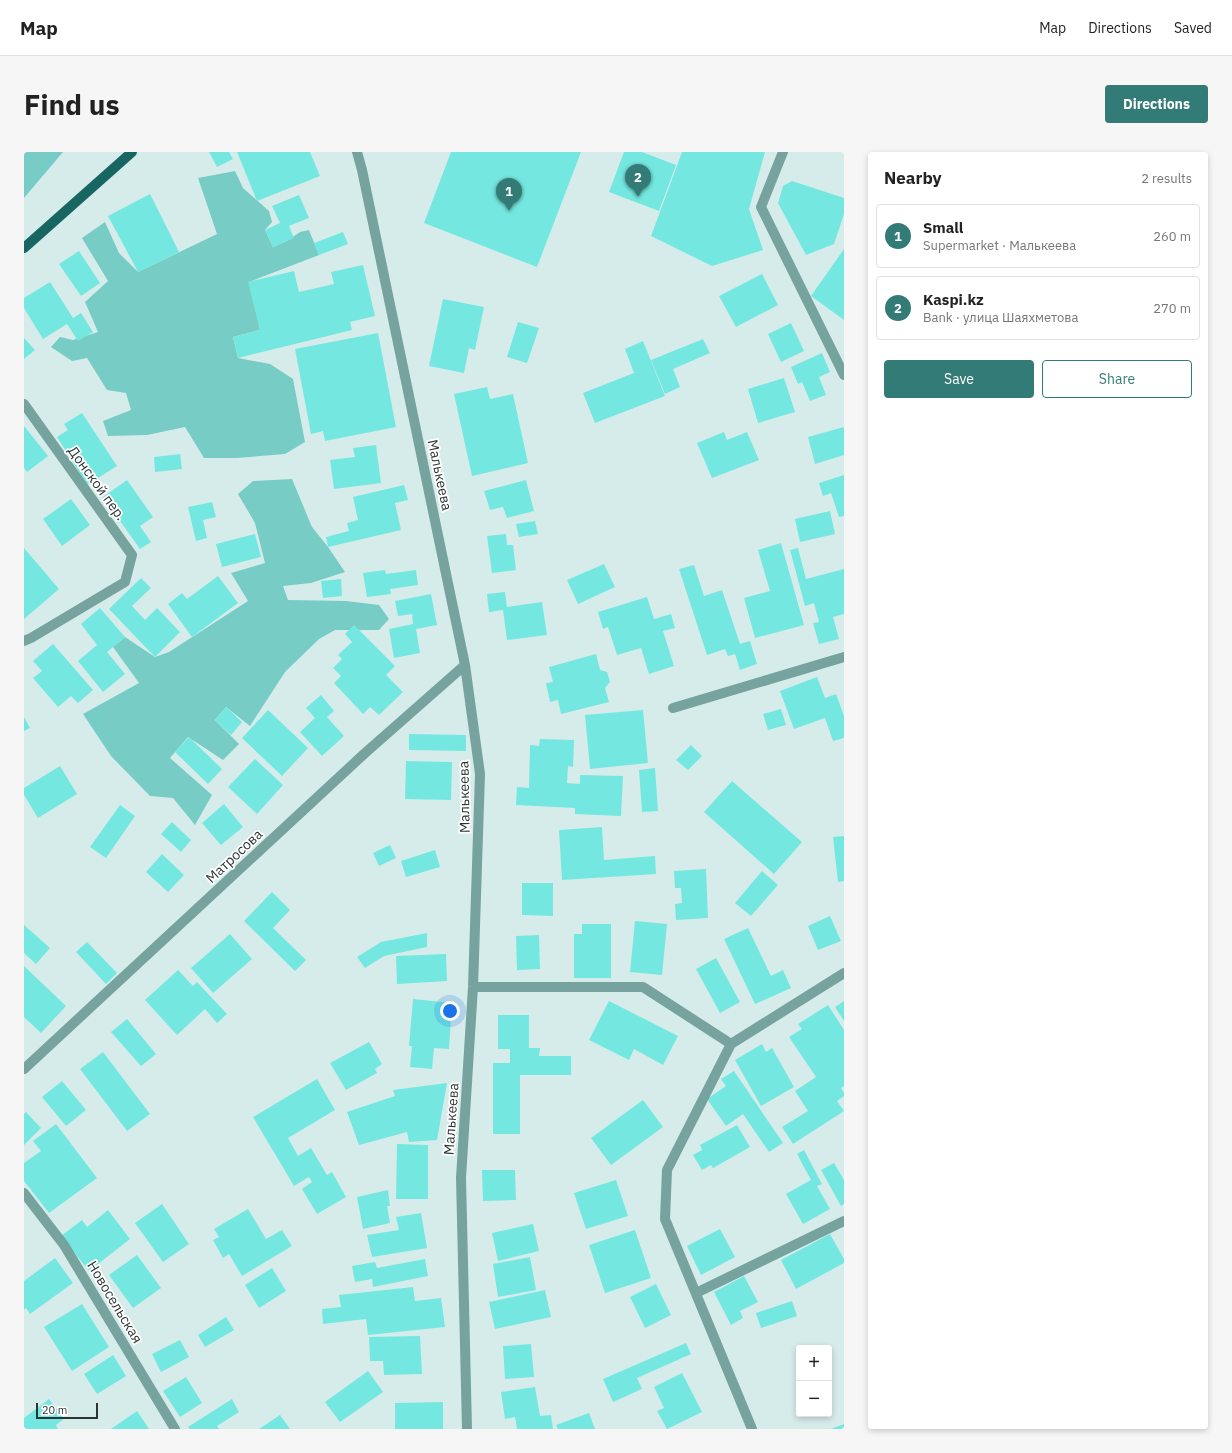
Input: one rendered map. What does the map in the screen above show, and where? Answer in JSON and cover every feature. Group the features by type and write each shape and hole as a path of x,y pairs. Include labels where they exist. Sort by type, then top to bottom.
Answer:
{"main road":[{"path":"24,248 132,152"}],"street":[{"name":"Малькеева","path":"357,152 465,665 480,774 474,987 461,1178 467,1429"},
{"path":"783,152 761,207 844,375"},
{"name":"Донской пер.","path":"24,404 132,555 126,582 24,641"},
{"path":"673,708 844,657"},
{"name":"Матросова","path":"24,1069 358,759 465,665"},
{"path":"752,1429 665,1219 667,1170 731,1044 844,973"},
{"path":"474,987 643,987 731,1044"},
{"name":"Новосельская","path":"24,1193 64,1245 175,1429"},
{"path":"696,1293 844,1221"}],"shaded area":[{"path":"24,152 63,152 24,198"},
{"path":"235,171 243,188 269,211 272,222 265,230 273,247 287,241 300,232 309,230 319,255 249,282 260,330 233,337 238,358 270,364 293,379 305,442 285,454 237,458 204,458 185,427 147,435 108,436 103,421 131,410 126,393 107,390 87,358 72,361 51,347 60,337 73,340 98,332 85,302 108,281 82,238 105,222 119,253 138,272 217,234 198,178"},
{"path":"292,479 312,527 345,572 311,583 283,586 288,600 346,601 379,605 389,619 379,630 335,630 319,639 285,672 250,726 226,707 215,720 239,744 223,760 188,737 170,758 212,795 195,825 173,798 150,796 111,756 83,714 139,683 113,647 125,637 155,657 169,652 248,601 231,573 265,563 255,523 238,494 253,481"}],"building":[{"path":"209,152 229,152 233,159 217,167"},
{"path":"237,152 310,152 320,176 257,201"},
{"path":"451,152 581,152 537,267 424,223"},
{"path":"624,152 642,152 676,165 659,211 609,192"},
{"path":"682,152 765,152 749,209 763,250 712,266 651,236"},
{"path":"792,181 844,198 844,214 834,244 806,255 778,203 783,186"},
{"path":"150,194 179,252 138,272 108,216"},
{"path":"299,195 309,218 289,226 294,238 273,247 265,230 280,223 272,206"},
{"path":"343,232 348,244 319,255 314,243"},
{"path":"844,249 844,320 811,296"},
{"path":"79,251 100,283 81,296 59,264"},
{"path":"363,265 375,316 350,322 352,330 238,358 233,337 260,330 248,282 294,271 299,292 334,284 331,272"},
{"path":"762,274 778,305 736,327 719,296"},
{"path":"50,282 73,318 81,313 93,332 78,341 67,324 43,339 24,308 24,298"},
{"path":"443,299 484,307 475,350 469,348 464,373 429,366"},
{"path":"518,322 539,328 527,363 507,357"},
{"path":"791,323 804,351 781,362 768,334"},
{"path":"378,333 396,427 325,441 323,431 311,434 295,349"},
{"path":"24,338 35,350 24,359"},
{"path":"703,339 710,353 673,369 680,387 665,394 651,360"},
{"path":"643,341 665,396 595,423 583,393 634,373 625,349"},
{"path":"822,353 830,372 819,377 826,395 810,401 802,382 798,384 791,367"},
{"path":"784,378 795,412 758,423 748,389"},
{"path":"487,387 490,399 513,394 528,463 472,476 454,394"},
{"path":"82,413 117,466 87,485 57,437 68,430 64,424"},
{"path":"24,426 48,456 27,472 24,468"},
{"path":"844,427 844,455 815,464 808,437"},
{"path":"724,432 727,440 747,432 759,460 712,478 697,443"},
{"path":"376,445 381,483 334,489 330,460 355,457 353,448"},
{"path":"180,454 182,469 155,472 154,457"},
{"path":"844,475 844,516 839,517 831,493 823,496 819,483"},
{"path":"127,480 153,517 140,526 151,542 140,549 103,497"},
{"path":"526,480 534,511 507,518 503,507 490,510 484,491"},
{"path":"404,485 408,500 395,503 401,530 328,547 326,537 349,531 347,523 358,520 353,497"},
{"path":"71,499 90,525 62,546 43,519"},
{"path":"212,502 216,517 203,520 207,538 196,541 188,507"},
{"path":"830,511 835,534 800,542 795,519"},
{"path":"535,521 538,534 519,537 516,524"},
{"path":"255,534 261,557 222,567 216,544"},
{"path":"506,534 507,545 513,545 516,570 492,573 487,536"},
{"path":"781,543 804,625 755,638 744,598 770,591 758,550"},
{"path":"24,548 59,589 24,619"},
{"path":"798,548 806,579 844,569 844,614 833,617 839,639 819,644 813,623 819,622 814,603 805,606 790,550"},
{"path":"604,564 615,587 578,604 567,580"},
{"path":"694,565 704,596 722,590 740,644 750,641 757,664 740,670 735,654 728,656 725,649 707,655 679,569"},
{"path":"385,570 386,574 416,570 418,585 390,589 391,594 367,597 363,573"},
{"path":"218,576 238,603 192,637 168,604 182,593 187,599"},
{"path":"141,578 151,588 132,606 145,620 157,608 180,632 155,657 109,609"},
{"path":"341,579 342,596 323,598 321,581"},
{"path":"505,592 507,607 542,602 547,635 507,640 503,610 489,612 487,594"},
{"path":"431,594 437,625 416,629 420,653 394,658 389,629 413,624 412,614 398,616 395,601"},
{"path":"647,597 654,619 671,614 675,628 663,631 674,666 649,674 641,648 617,655 608,627 603,629 598,612"},
{"path":"100,608 125,637 107,652 125,674 103,692 78,661 97,645 81,624"},
{"path":"354,625 395,666 386,675 403,692 379,715 370,707 363,714 334,683 341,676 333,668 342,659 338,655 352,642 345,634"},
{"path":"53,644 93,690 78,703 71,696 58,707 33,678 42,671 33,661"},
{"path":"596,654 600,670 607,672 610,682 605,688 609,702 561,714 558,700 550,702 546,683 553,682 549,667"},
{"path":"817,677 825,698 836,694 844,716 844,738 833,741 825,718 794,729 780,691"},
{"path":"321,695 334,711 327,717 344,736 322,756 300,732 315,718 306,708"},
{"path":"226,707 242,722 231,735 215,720"},
{"path":"781,709 786,725 768,730 763,714"},
{"path":"268,710 308,748 282,776 242,738"},
{"path":"643,710 648,763 590,769 585,715"},
{"path":"24,717 30,728 24,731"},
{"path":"409,734 466,735 466,751 409,750"},
{"path":"189,737 222,769 208,784 175,752"},
{"path":"540,739 574,740 573,767 568,766 567,783 580,784 580,775 623,776 621,816 575,814 575,808 516,805 517,787 529,788 530,745 539,746"},
{"path":"691,745 702,756 688,770 676,760"},
{"path":"255,759 283,785 257,814 228,787"},
{"path":"406,761 452,762 451,800 405,799"},
{"path":"60,766 77,794 38,818 24,795 24,788"},
{"path":"655,768 658,811 642,812 639,770"},
{"path":"732,781 802,842 774,874 704,812"},
{"path":"224,804 243,827 221,845 202,823"},
{"path":"120,805 135,816 106,858 90,847"},
{"path":"172,822 191,840 181,852 161,834"},
{"path":"602,827 604,860 655,856 656,874 562,880 559,830"},
{"path":"844,836 844,881 838,882 833,837"},
{"path":"390,845 396,858 379,866 373,853"},
{"path":"435,850 440,867 406,877 401,861"},
{"path":"162,854 184,875 168,892 146,872"},
{"path":"706,869 708,918 676,920 675,904 682,903 681,888 675,888 674,871"},
{"path":"762,871 778,885 751,916 735,903"},
{"path":"522,883 553,883 553,916 522,915"},
{"path":"272,892 290,910 273,928 306,960 295,971 244,921"},
{"path":"830,916 841,941 818,950 808,926"},
{"path":"635,921 667,924 662,975 630,972"},
{"path":"582,924 611,924 611,978 574,978 574,934 582,934"},
{"path":"24,925 50,948 36,964 24,953"},
{"path":"748,928 771,976 783,970 791,988 755,1004 724,939"},
{"path":"427,933 427,947 384,956 365,968 357,957 381,942"},
{"path":"230,934 252,959 213,993 191,968"},
{"path":"539,935 540,969 517,970 516,936"},
{"path":"87,942 117,973 106,984 76,952"},
{"path":"446,954 447,981 397,984 396,956"},
{"path":"716,958 740,1002 720,1013 696,969"},
{"path":"24,966 66,1006 41,1033 24,1017"},
{"path":"178,970 193,986 197,982 227,1014 217,1023 205,1009 177,1035 145,1000"},
{"path":"413,999 452,1003 449,1049 434,1048 432,1069 410,1067 412,1046 409,1046"},
{"path":"609,1001 678,1036 663,1065 634,1049 629,1060 589,1040"},
{"path":"844,1001 844,1021 835,1007"},
{"path":"828,1005 844,1030 844,1086 841,1088 844,1096 837,1101 844,1111 793,1144 782,1127 808,1111 795,1091 816,1077 789,1037 802,1029 798,1024"},
{"path":"498,1015 529,1015 529,1048 540,1048 539,1056 571,1056 571,1075 520,1075 520,1134 493,1134 493,1063 510,1063 510,1049 498,1049"},
{"path":"127,1019 156,1054 141,1066 111,1032"},
{"path":"369,1042 382,1064 375,1069 377,1073 346,1090 330,1063"},
{"path":"762,1044 766,1052 772,1048 794,1087 761,1106 735,1060"},
{"path":"103,1052 150,1114 127,1131 80,1069"},
{"path":"734,1071 783,1143 769,1152 743,1114 726,1126 707,1099 726,1086 721,1079"},
{"path":"317,1079 335,1110 288,1138 298,1156 311,1148 327,1175 332,1172 346,1197 317,1214 302,1189 312,1182 309,1177 294,1186 253,1117"},
{"path":"62,1081 86,1110 66,1126 42,1097"},
{"path":"447,1083 437,1140 409,1142 407,1132 359,1145 347,1112 395,1096 393,1090"},
{"path":"643,1100 663,1127 611,1165 591,1138"},
{"path":"26,1112 41,1128 24,1145 24,1114"},
{"path":"56,1124 97,1178 49,1213 24,1181 24,1163 41,1151 33,1141"},
{"path":"737,1125 750,1147 713,1168 711,1165 702,1170 693,1155 702,1150 700,1145"},
{"path":"397,1144 428,1145 428,1199 396,1199"},
{"path":"804,1150 822,1184 817,1186 830,1209 803,1224 786,1194 811,1180 797,1154"},
{"path":"834,1163 844,1180 844,1204 841,1206 821,1170"},
{"path":"482,1170 515,1170 516,1200 483,1201"},
{"path":"616,1180 628,1216 586,1229 574,1193"},
{"path":"388,1190 390,1206 387,1206 390,1223 363,1229 357,1197"},
{"path":"162,1204 189,1244 163,1262 135,1223"},
{"path":"248,1209 266,1239 282,1230 292,1246 242,1276 229,1254 223,1258 213,1240 219,1237 214,1229"},
{"path":"108,1210 130,1239 89,1271 61,1236 82,1220 87,1227"},
{"path":"421,1213 427,1248 372,1257 367,1235 399,1230 396,1217"},
{"path":"533,1224 539,1251 498,1261 492,1233"},
{"path":"720,1229 735,1257 701,1275 687,1246"},
{"path":"635,1230 651,1278 605,1293 589,1245"},
{"path":"830,1234 844,1259 844,1263 796,1289 781,1260"},
{"path":"137,1255 161,1288 133,1308 109,1275"},
{"path":"530,1257 536,1290 498,1297 493,1264"},
{"path":"55,1258 73,1283 30,1314 26,1308 24,1310 24,1281"},
{"path":"425,1259 428,1276 373,1287 372,1279 355,1282 352,1266 375,1262 377,1268"},
{"path":"272,1268 286,1291 259,1308 245,1285"},
{"path":"744,1276 758,1302 740,1311 743,1318 731,1325 714,1292"},
{"path":"656,1284 671,1315 645,1328 630,1297"},
{"path":"413,1287 415,1301 441,1298 445,1327 368,1335 366,1319 323,1324 322,1309 341,1307 339,1295"},
{"path":"545,1290 551,1317 495,1329 489,1302"},
{"path":"792,1301 797,1316 761,1328 756,1313"},
{"path":"82,1304 109,1347 72,1371 44,1327"},
{"path":"226,1317 234,1330 205,1347 198,1335"},
{"path":"420,1336 422,1374 384,1375 383,1361 370,1361 369,1337"},
{"path":"180,1340 189,1357 161,1372 152,1354"},
{"path":"686,1343 691,1354 637,1378 642,1389 613,1402 603,1379"},
{"path":"531,1344 534,1377 505,1379 503,1346"},
{"path":"113,1355 126,1376 97,1394 84,1374"},
{"path":"368,1371 383,1392 340,1422 325,1402"},
{"path":"682,1373 702,1412 667,1429 657,1411 664,1408 654,1387"},
{"path":"186,1377 202,1403 180,1417 163,1391"},
{"path":"535,1387 540,1416 551,1415 553,1429 517,1429 515,1417 505,1419 501,1392"},
{"path":"49,1399 64,1419 56,1425 58,1429 24,1429 24,1418"},
{"path":"232,1399 239,1412 217,1426 219,1429 190,1429 188,1427"},
{"path":"443,1402 443,1429 395,1429 395,1403"},
{"path":"137,1411 149,1429 111,1429"},
{"path":"589,1413 595,1429 558,1429 556,1425"},
{"path":"280,1415 290,1429 259,1429"},
{"path":"844,1424 844,1429 831,1429"}],"place":[{"name":"Kaspi.kz","path":"638,197"},
{"name":"Small","path":"509,211"}]}
